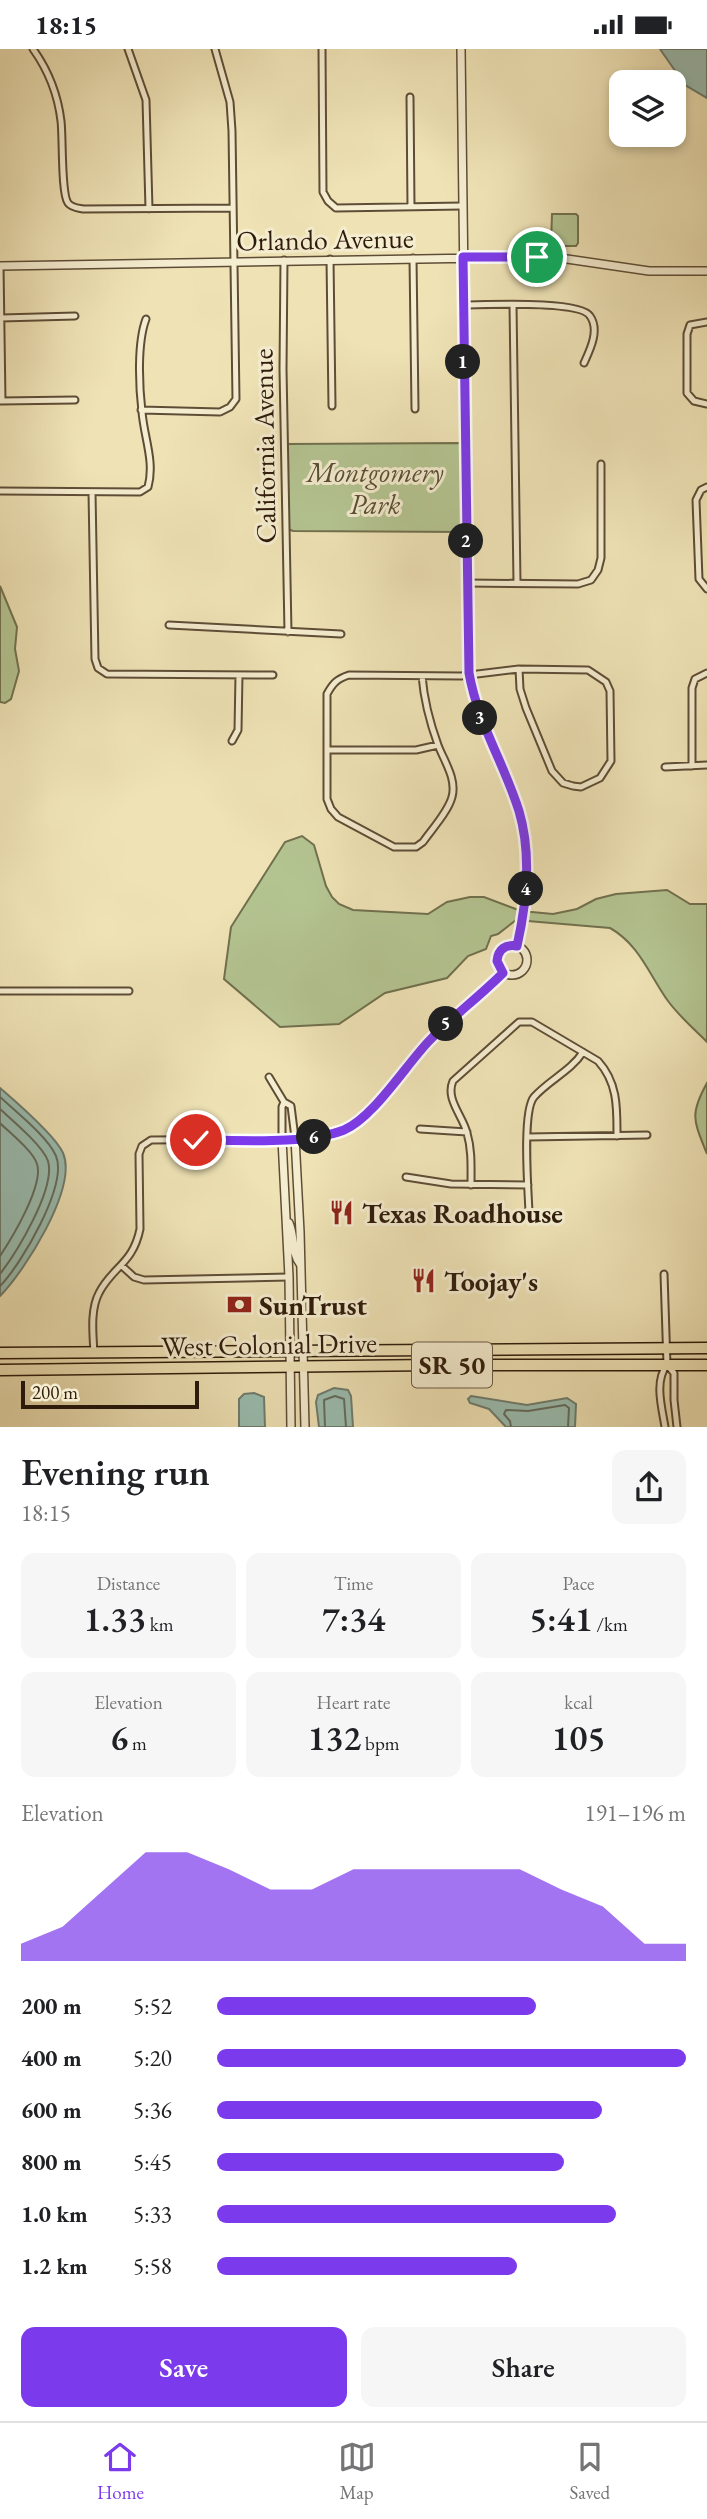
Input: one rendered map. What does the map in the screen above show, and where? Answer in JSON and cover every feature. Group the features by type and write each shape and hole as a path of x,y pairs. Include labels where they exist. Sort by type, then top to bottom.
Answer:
{"highway":[{"name":"West Colonial Drive","path":"0,1353 707,1348"},
{"name":"West Colonial Drive","path":"0,1370 707,1365"}],"street":[{"path":"33,49 43,64 61,117 64,188 71,207 233,208"},
{"path":"128,49 146,100 149,209"},
{"path":"141,410 220,412 230,407 236,398 230,102 215,49"},
{"path":"322,49 323,192 328,201 336,208 462,207"},
{"path":"461,49 469,673 474,702 518,809 524,832 525,907 517,946"},
{"path":"410,97 411,207"},
{"name":"Orlando Avenue","path":"0,265 463,257 558,258 649,271 707,271"},
{"path":"413,258 415,409"},
{"path":"330,259 332,406"},
{"name":"California Avenue","path":"284,260 283,369 288,632"},
{"path":"0,265 1,401 75,400"},
{"path":"463,305 553,305 582,310 590,314 594,323 592,345 584,363"},
{"path":"513,305 517,583"},
{"path":"1,318 75,316"},
{"path":"0,491 140,492 148,488 149,452 141,410 141,333 146,319"},
{"path":"707,322 690,325 687,334 687,393 694,401 707,404"},
{"path":"466,583 578,584 591,580 598,570 601,558 601,464"},
{"path":"707,487 701,490 696,501 699,579 707,589"},
{"path":"92,492 95,659 98,668 107,674 273,675"},
{"path":"169,625 341,634"},
{"path":"422,676 424,696 438,745 453,781 452,800 423,842 416,847 394,847 338,817 331,809 327,799 327,694 338,679 349,675 422,676 519,669 589,670 606,682 610,691 611,761 600,778 581,787 573,786 563,783 552,771 526,708 520,688 519,669"},
{"path":"692,766 692,688 695,679 707,673"},
{"path":"232,741 238,730 239,675"},
{"path":"327,750 415,750 438,745"},
{"path":"666,767 707,765"},
{"path":"507,946 517,946 526,953 525,968 513,975 503,973 498,966 497,955 507,946"},
{"path":"94,1353 94,1310 97,1295 105,1282 122,1266 138,1241 139,1154 142,1146 151,1140 282,1139 322,1136 347,1129 366,1114 447,1023 503,973"},
{"path":"0,991 129,991"},
{"path":"471,1185 471,1148 461,1116 449,1095 453,1081 519,1022 532,1022 598,1061 607,1070 616,1092 617,1136"},
{"path":"528,1212 527,1112 536,1095 578,1061 583,1052"},
{"path":"269,1077 284,1102 291,1106 295,1138 305,1427"},
{"path":"284,1102 282,1139 289,1277 291,1427"},
{"path":"420,1129 467,1132"},
{"path":"528,1137 647,1135"},
{"path":"406,1177 451,1184 528,1185"},
{"path":"287,1218 293,1234 294,1256 301,1265"},
{"path":"122,1266 134,1277 144,1280 289,1277"},
{"path":"664,1274 667,1365 661,1373 660,1397 665,1427"},
{"path":"667,1365 674,1373 677,1427"}],"green space":[{"path":"552,214 578,216 576,246 551,244"},
{"name":"Montgomery Park","path":"461,443 463,532 288,529 287,444"},
{"path":"0,586 17,627 15,649 19,671 11,699 5,703 0,702"},
{"path":"302,836 314,845 332,897 339,904 353,910 428,914 447,902 484,897 521,911 553,914 577,909 596,899 616,894 667,890 690,904 707,904 707,1042 672,1007 629,943 610,928 516,920 491,936 486,949 468,956 447,978 385,993 339,1024 280,1027 224,979 231,927 285,842"},
{"path":"707,1083 707,1154 695,1118"}],"water":[{"path":"660,49 707,49 707,98 686,86 686,70 675,70"},
{"path":"0,1088 52,1137 63,1153 66,1168 63,1187 46,1229 22,1268 0,1296"},
{"path":"334,1388 348,1390 351,1396 353,1427 319,1427 316,1402 318,1395"},
{"path":"254,1393 264,1397 265,1427 239,1427 239,1399 244,1394"},
{"path":"471,1396 527,1405 567,1398 576,1404 575,1427 506,1427 489,1409 470,1403 468,1399"}],"place":[{"name":"Texas Roadhouse","path":"342,1213"},
{"name":"Toojay's","path":"424,1281"},
{"name":"SunTrust","path":"239,1305"}],"route":[{"path":"196,1140 300,1138 322,1136 347,1129 366,1114 447,1023 503,973 497,961 497,955 502,948 517,946 525,907 524,832 518,809 474,702 469,673 463,257 537,257"}]}
